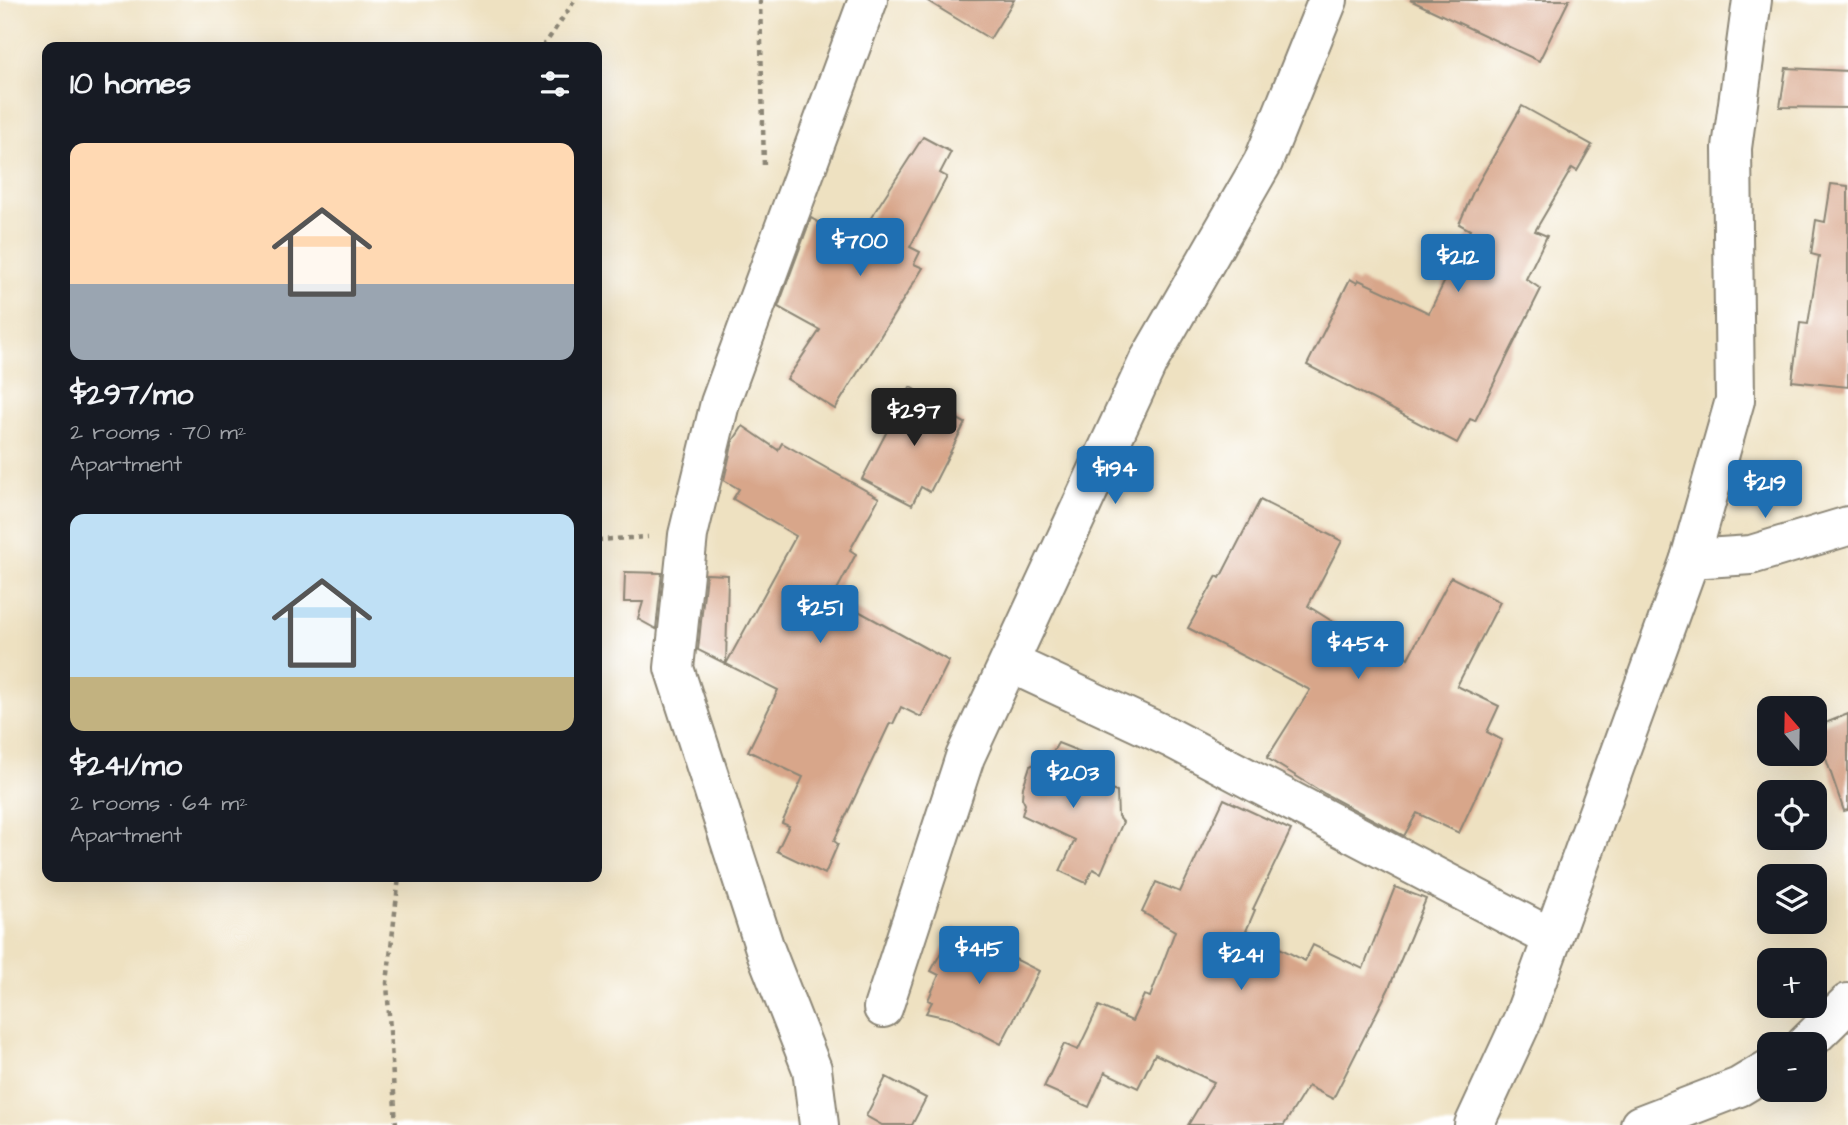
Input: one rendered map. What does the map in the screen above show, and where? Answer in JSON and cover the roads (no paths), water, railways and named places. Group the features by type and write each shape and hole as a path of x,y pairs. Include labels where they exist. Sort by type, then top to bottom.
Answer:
{"street":[{"path":"819,1125 812,1069 766,952 674,668 688,534 720,403 868,0"},
{"path":"883,1008 965,757 1148,362 1263,162 1328,0"},
{"path":"1474,1125 1523,1019 1690,559 1735,400 1732,148 1752,0"},
{"path":"1690,559 1751,555 1848,526"},
{"path":"1010,663 1171,738 1552,938"},
{"path":"1818,1032 1848,1003"},
{"path":"1640,1125 1739,1087 1757,1076"}]}
